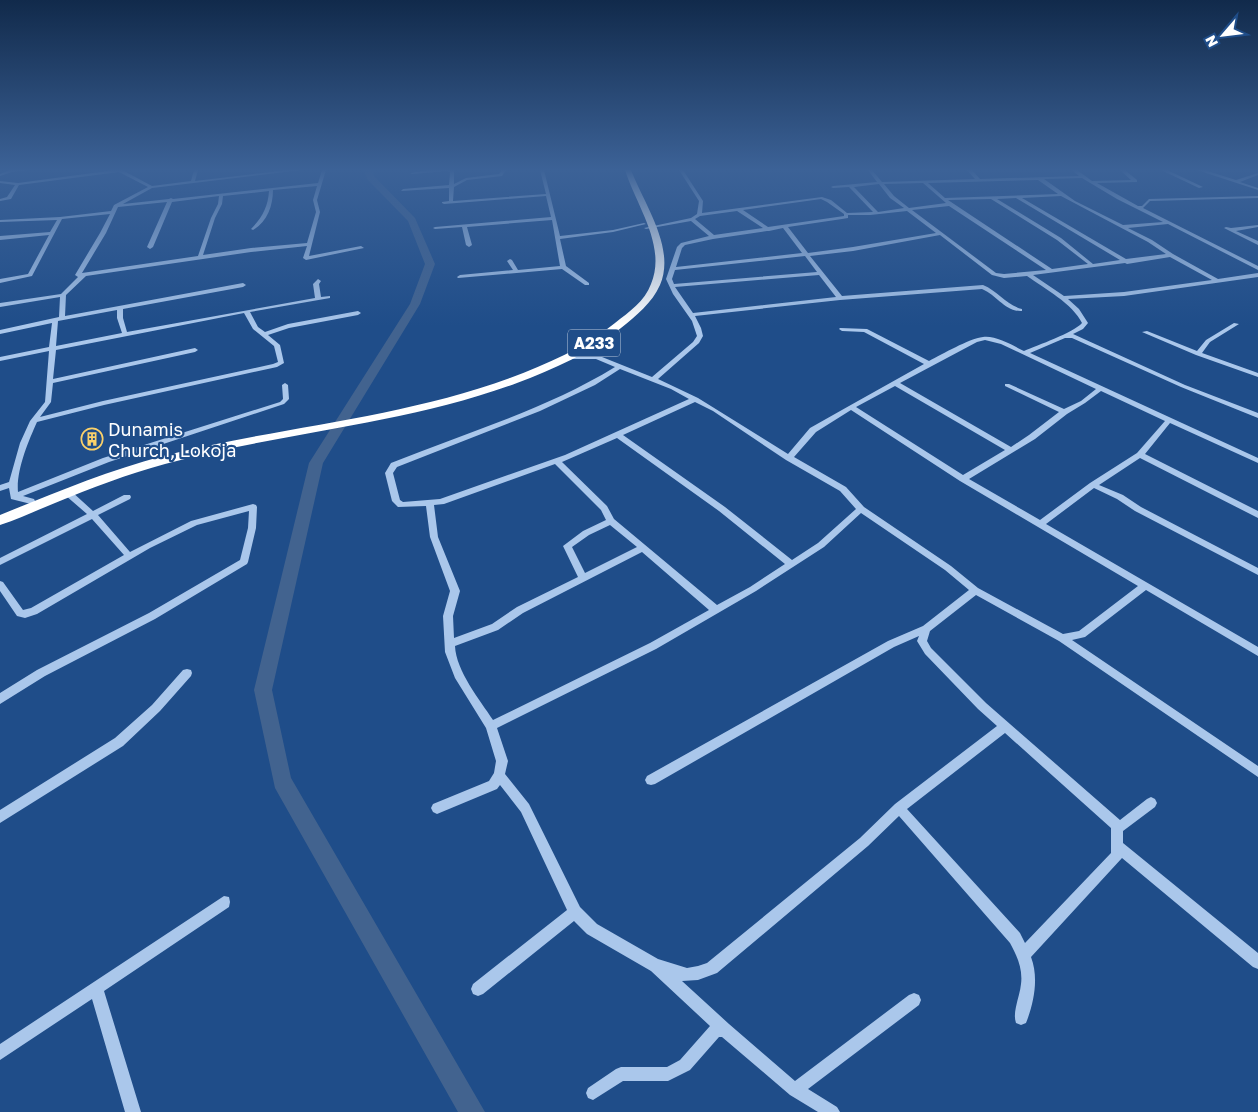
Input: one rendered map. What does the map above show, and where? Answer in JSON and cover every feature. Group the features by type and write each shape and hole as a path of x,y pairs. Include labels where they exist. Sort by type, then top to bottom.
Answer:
{"highway":[{"name":"A233","path":"0,520 68,492 165,460 284,431 477,394 568,358 613,330 634,313 648,297 657,282 660,266 658,249 645,222"},
{"name":"A233","path":"400,408 513,375 574,348 606,328 626,311 640,295 652,275 652,250 646,222"},
{"name":"A233","path":"0,514 96,476 166,454 216,440 284,431"}],"street":[{"path":"0,281 30,275 58,222"},
{"path":"109,222 78,275 200,257 310,244"},
{"path":"150,247 161,222"},
{"path":"200,257 212,222"},
{"path":"253,228 260,222"},
{"path":"316,222 306,258 361,248"},
{"path":"435,228 510,222"},
{"path":"555,222 563,266 587,284"},
{"path":"557,238 673,222"},
{"path":"695,222 712,237"},
{"path":"757,222 769,230"},
{"path":"654,379 699,339 700,332 671,286 669,279 680,247 683,244 712,237 817,222"},
{"path":"924,222 994,274 1004,276 1171,255"},
{"path":"977,222 1051,271"},
{"path":"1031,222 1059,239 1093,266"},
{"path":"1060,222 1127,262"},
{"path":"1111,222 1150,241 1218,281"},
{"path":"1121,227 1168,223 1258,268"},
{"path":"464,226 469,245"},
{"path":"1229,229 1258,226"},
{"path":"785,227 840,298"},
{"path":"1229,229 1258,243"},
{"path":"0,238 52,233"},
{"path":"673,269 853,249 939,234"},
{"path":"510,261 517,272"},
{"path":"460,277 563,266"},
{"path":"671,286 820,272"},
{"path":"14,497 13,484 24,443 34,421 48,402 52,350 63,295 84,274"},
{"path":"1024,353 1081,328 1085,323 1084,318 1061,298 1028,274"},
{"path":"1061,298 1124,294 1258,275"},
{"path":"318,281 316,284 318,298"},
{"path":"0,332 244,285"},
{"path":"691,315 840,298 983,287 1011,309 1020,310"},
{"path":"0,305 63,295"},
{"path":"0,359 328,296"},
{"path":"120,308 120,318 125,334"},
{"path":"34,421 275,366 281,363 277,345 252,325 246,311"},
{"path":"263,335 288,326 358,313"},
{"path":"1198,354 1208,341 1236,324"},
{"path":"842,329 865,330 930,364"},
{"path":"1145,332 1258,376"},
{"path":"1064,336 1073,336 1183,386 1258,416"},
{"path":"789,458 813,430 930,364 984,338 997,340 1168,421 1258,461"},
{"path":"50,382 195,350"},
{"path":"568,358 594,356 654,379 696,399 842,489 861,509 948,568 975,590 1062,638 1258,772"},
{"path":"619,367 594,384 535,412 408,459 391,468 389,473 398,504 441,502 556,461 696,399"},
{"path":"895,383 1009,449"},
{"path":"14,497 106,460 282,403 286,399 285,385"},
{"path":"1007,385 1064,412"},
{"path":"963,479 1009,449 1032,437 1064,412 1083,402 1100,389"},
{"path":"851,407 963,479 1258,652"},
{"path":"1040,524 1093,485 1140,455 1168,421"},
{"path":"618,435 722,509 791,564"},
{"path":"1140,455 1258,515"},
{"path":"556,461 583,485 604,508 611,521 716,610"},
{"path":"0,488 13,484"},
{"path":"1093,485 1120,497 1133,506 1258,572"},
{"path":"68,492 93,515 130,556"},
{"path":"14,497 31,501"},
{"path":"0,562 127,498"},
{"path":"430,503 434,537 455,591 448,616 450,652 459,676 491,726 502,760 499,775 493,785 438,808"},
{"path":"0,584 20,613 25,614 34,611 130,556 194,523 253,507 252,528 244,562 152,616 41,673 0,699"},
{"path":"491,726 653,646 716,610 821,545 861,509"},
{"path":"583,578 566,546 586,533 611,521"},
{"path":"450,644 495,627 520,610 643,548"},
{"path":"1062,638 1082,634 1145,586"},
{"path":"651,780 891,644 926,629 975,590"},
{"path":"926,629 922,641 928,651 982,706 1117,825 1128,824 1151,803"},
{"path":"0,817 119,742 156,708 187,673"},
{"path":"656,966 666,966 682,974 695,975 712,968 864,842 899,808 1005,726"},
{"path":"499,775 525,808 575,912 592,929 656,966 724,1029 795,1090 832,1112"},
{"path":"899,808 1016,938 1029,968 1029,984 1021,1018"},
{"path":"1024,954 1117,855 1117,825"},
{"path":"1118,847 1258,962"},
{"path":"0,1053 224,902"},
{"path":"478,989 575,912"},
{"path":"96,989 133,1112"},
{"path":"795,1090 914,1000"},
{"path":"593,1093 621,1074 668,1074 685,1065 715,1031 724,1029"}],"waterway":[{"path":"413,222 430,264 415,304 316,463 263,690 282,781 472,1112"}],"place":[{"name":"Dunamis Church, Lokoja","path":"92,439"}]}
